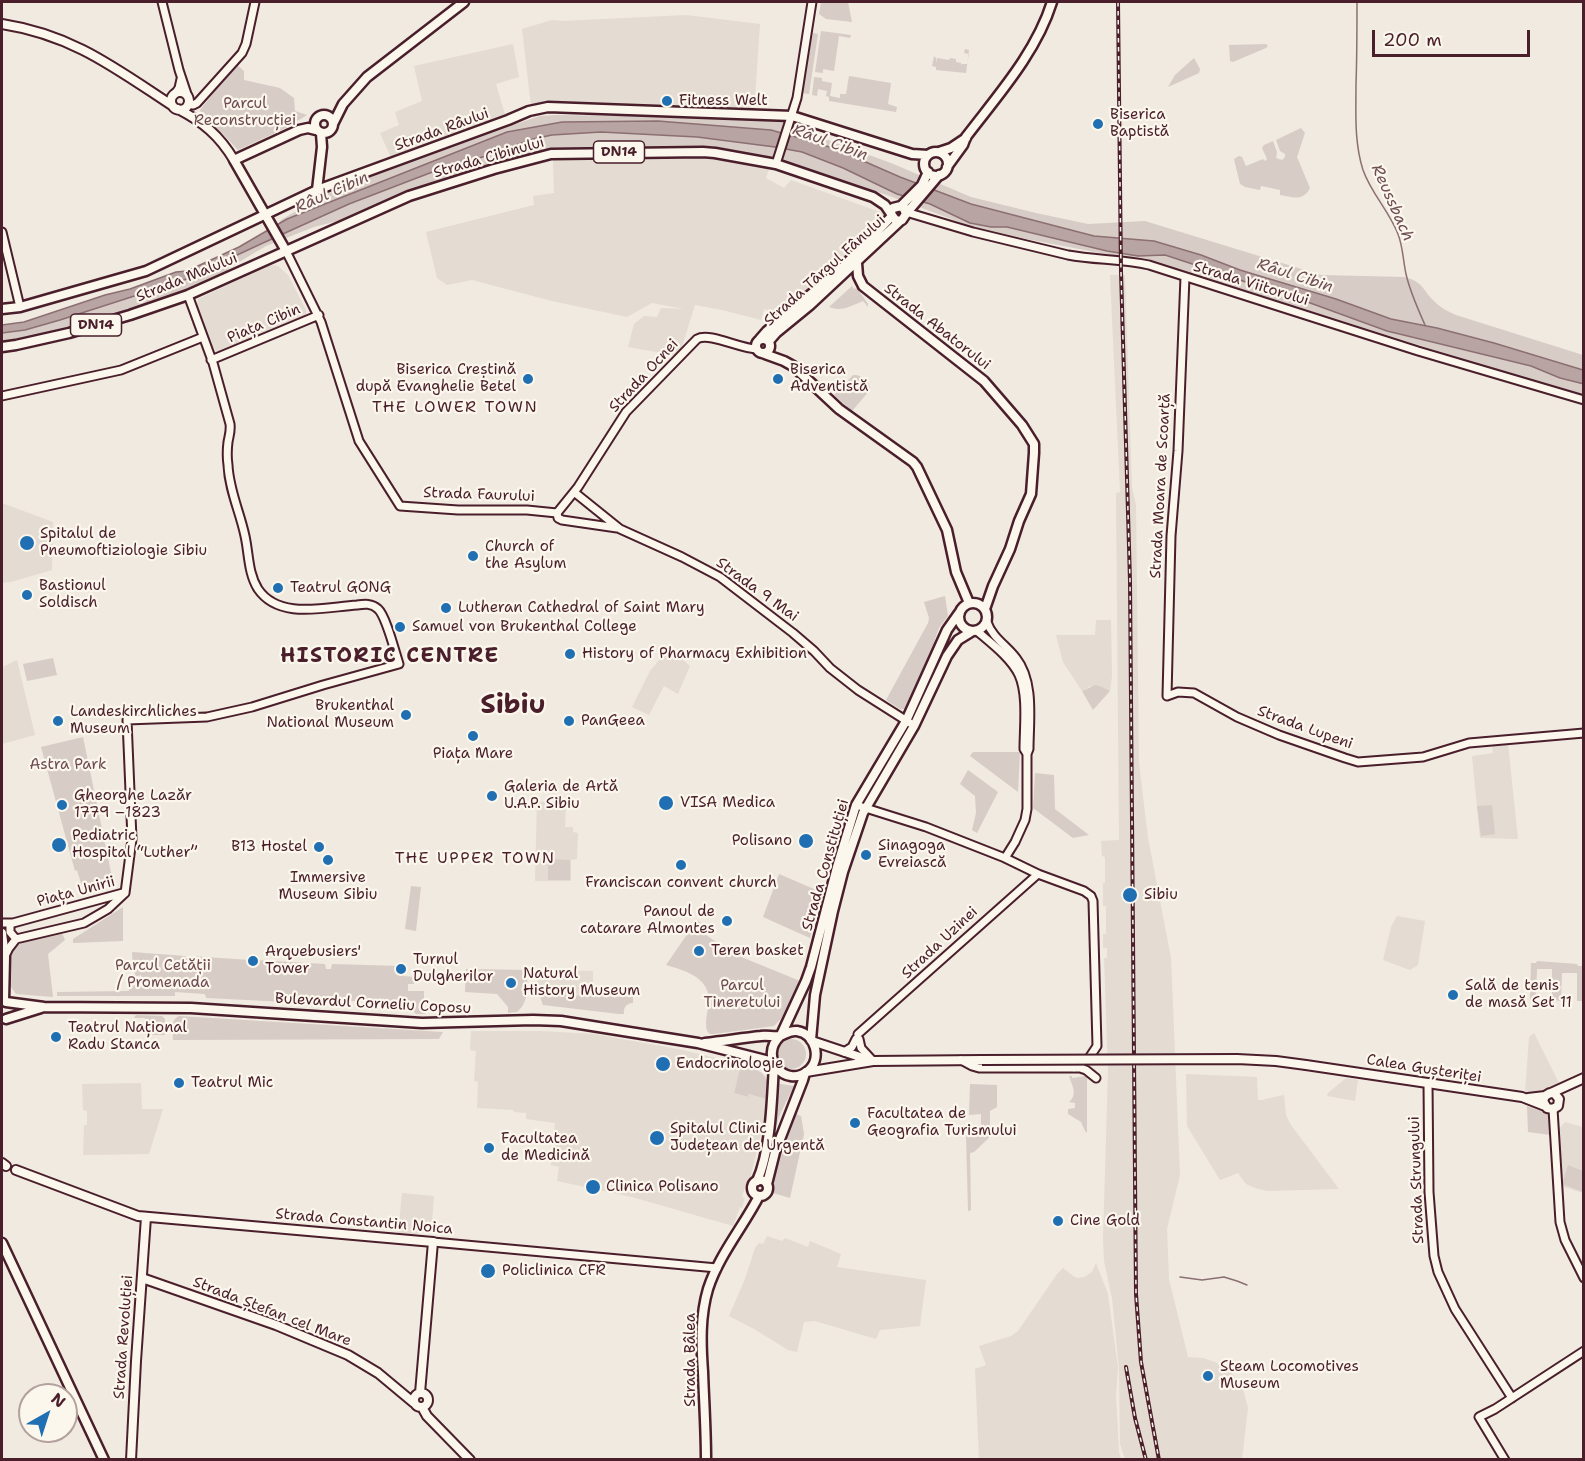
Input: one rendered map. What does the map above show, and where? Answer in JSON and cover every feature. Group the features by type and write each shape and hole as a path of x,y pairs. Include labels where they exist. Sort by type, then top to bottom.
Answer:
{"main road":[{"path":"322,147 343,104 351,93 378,67 464,2"},
{"name":"DN14","path":"905,208 896,207 891,214 896,221 904,219 905,208 931,174 943,173 963,145 1029,52 1052,2"},
{"path":"2,24 26,28 64,41 107,63 198,120 219,138 234,160 299,130 308,128 327,133 332,126 330,117 326,115"},
{"path":"154,92 174,95 185,93 198,120"},
{"path":"174,95 171,102 175,107 183,109 188,101"},
{"path":"317,189 322,147 319,131 314,123 320,115 326,115 343,104"},
{"name":"Strada Râului","path":"2,309 20,307 146,272 267,217 317,189 528,111 548,107 791,118 912,154 928,155"},
{"name":"DN14","path":"931,174 925,160 928,155 951,148 966,138"},
{"name":"Strada Cibinului","path":"276,255 285,249 409,196 551,154 704,152 778,160 867,194 880,201 891,214"},
{"path":"939,152 947,160 947,167"},
{"name":"Strada Râului","path":"912,154 931,174"},
{"name":"Piața Cibin","path":"234,160 285,249"},
{"name":"Strada Târgul Fânului","path":"891,214 882,228 841,269 764,334 765,340 809,306 900,221"},
{"name":"Strada Malului","path":"2,347 69,333 130,315 188,295 276,255"},
{"name":"Strada Abatorului","path":"856,263 858,276 863,286 984,381 1022,425 1034,444 1030,498 1021,515 1010,549 985,609"},
{"path":"759,351 768,352 770,349 765,340 756,345 759,351 794,366 839,409 915,464 947,530 956,572 969,603"},
{"path":"969,603 978,603 985,609 988,618 981,629 974,631 963,627 960,623 959,613 969,603"},
{"name":"Strada Constituției","path":"780,1035 811,967 840,870 856,805 906,721 947,630 959,613"},
{"name":"Strada Constituției","path":"812,1040 815,995 840,870 867,807 914,726 947,656 958,640 974,631"},
{"path":"2,933 5,957 4,1001 10,1011 3,1022"},
{"name":"Bulevardul Corneliu Coposu","path":"5,970 10,995 14,999 34,1005"},
{"name":"Bulevardul Corneliu Coposu","path":"4,1001 44,1007 191,1008 422,1023 561,1021 698,1043 773,1063 778,1070 787,1075 873,1061 1237,1059 1318,1066"},
{"name":"Bulevardul Corneliu Coposu","path":"3,1022 44,1007"},
{"name":"Bulevardul Corneliu Coposu","path":"698,1043 780,1035 797,1031 812,1040 873,1061"},
{"path":"780,1035 771,1053 773,1063 767,1145 761,1171 752,1187 757,1195 763,1196 767,1192 766,1184 775,1152 805,1072 816,1058 812,1040"},
{"name":"Calea Gușteriței","path":"1318,1066 1526,1098 1552,1096"},
{"path":"1552,1096 1558,1106 1549,1108 1543,1101 1584,1078"},
{"name":"Calea Gușteriței","path":"1526,1098 1549,1108"},
{"name":"Strada Constantin Noica","path":"15,1170 131,1214 434,1242"},
{"path":"757,1181 761,1180 766,1184"},
{"name":"Strada Bâlea","path":"706,1460 702,1329 708,1290 717,1268 757,1195"},
{"name":"Strada Revoluției","path":"131,1460 135,1361 150,1217"},
{"path":"420,1393 428,1399 426,1405 418,1405 415,1397 420,1393 434,1242"},
{"path":"2,1243 104,1460"},
{"name":"Strada Ștefan cel Mare","path":"142,1278 276,1325 348,1355 378,1373 418,1405 470,1460"}],"street":[{"path":"162,2 188,101 195,104 242,53 255,2"},
{"path":"778,160 801,82 812,2"},
{"path":"174,95 180,85 180,74"},
{"name":"Strada Viitorului","path":"905,208 973,232 1068,255 1149,265 1418,351 1584,400"},
{"path":"2,232 20,307"},
{"name":"Piața Cibin","path":"211,360 319,315 285,249"},
{"name":"Strada Moara de Scoarță","path":"1167,696 1171,545 1178,451 1185,277"},
{"path":"125,893 132,839 127,720 207,717 252,707 399,664 383,614 373,605 294,609 278,606 260,592 251,577 246,543 229,479 230,424 188,295"},
{"name":"Strada Faurului","path":"319,315 358,441 400,506 557,513 561,520 620,529"},
{"name":"Strada Ocnei","path":"557,513 574,492 626,412 697,339 703,336 759,351"},
{"path":"2,396 113,373 203,337"},
{"name":"Strada 9 Mai","path":"574,492 620,529 682,556 720,577 793,633 868,697 914,726"},
{"path":"987,622 992,632 1016,658 1027,680 1029,749 1027,754 1027,809 1025,820 1005,858"},
{"path":"974,631 1006,658 1020,678 1024,698 1024,749 1027,754"},
{"name":"Strada Lupeni","path":"1167,696 1194,693 1237,717 1358,762 1423,757 1469,743 1584,733"},
{"path":"856,805 926,827 1084,891 1091,896 1097,1046 1089,1058 1074,1068"},
{"name":"Strada Uzinei","path":"844,1052 852,1047 859,1036 897,1000 1038,874"},
{"name":"Piața Unirii","path":"2,923 10,924 125,893"},
{"name":"Piața Unirii","path":"16,939 77,925 108,909 125,893"},
{"path":"102,899 107,903 108,909"},
{"path":"5,957 16,939 10,932 10,924"},
{"path":"859,1036 861,1048 873,1061"},
{"name":"Bulevardul Corneliu Coposu","path":"961,1060 979,1068 1074,1068"},
{"path":"1074,1068 1086,1070 1096,1078"},
{"name":"Strada Strungului","path":"1428,1083 1428,1192 1434,1256 1438,1272 1455,1310 1512,1398"},
{"path":"1549,1108 1560,1222 1565,1240 1584,1278"},
{"name":"Strada Constantin Noica","path":"434,1242 717,1268"},
{"path":"1505,1460 1479,1417 1584,1351"}],"shaded area":[{"path":"686,15 760,24 754,112 531,106 522,29 552,20"},
{"path":"513,44 519,77 496,84 506,118 392,160 380,133 399,125 395,112 422,101 414,66"},
{"path":"658,121 771,130 803,139 836,149 971,204 1094,236 1154,241 1336,299 1391,319 1494,343 1583,370 1584,384 1560,378 1531,366 1387,331 1291,296 1165,255 1138,256 1107,251 1007,227 970,223 930,204 897,194 843,168 802,152 697,137 601,132 552,135 533,139 435,171 349,204 235,256 215,268 184,280 60,320 25,330 2,333 2,325 24,322 176,272 187,271 239,247 287,219 507,132 562,122"},
{"path":"704,154 769,169 766,178 784,188 791,180 880,212 886,220 883,226 784,316 764,309 761,320 695,305 679,356 628,347 634,324 644,316 657,317 661,308 684,309 652,303 627,317 552,301 472,280 447,285 437,278 426,232 534,205 533,196 554,193 553,158"},
{"path":"274,265 288,275 306,310 306,316 222,352 216,351 210,342 197,308 198,299 253,273 257,268"},
{"path":"1110,275 1125,275 1132,487 1136,505 1139,763 1148,838 1171,958 1180,1175 1167,1229 1169,1279 1188,1357 1215,1362 1232,1373 1243,1389 1248,1408 1242,1459 1125,1459 1120,1444 1119,1369 1103,1239 1108,1071 1104,958 1107,958 1107,948 1103,948 1103,934 1106,934 1106,906 1103,906 1105,857 1102,856 1101,841 1119,840 1116,493 1120,492"},
{"name":"Spitalul de Pneumoftiziologie Sibiu","path":"2,503 53,522 52,570 2,583"},
{"path":"1096,620 1111,620 1110,691 1090,686 1082,691 1063,662 1056,635 1095,635"},
{"path":"669,648 690,666 678,694 664,686 649,715 632,707 650,671"},
{"path":"17,660 35,735 2,744 2,667"},
{"path":"1508,743 1518,839 1480,838 1472,756 1493,753 1492,745"},
{"path":"537,801 566,804 565,827 573,827 573,832 578,833 577,859 571,860 571,881 535,881"},
{"path":"1397,916 1425,921 1418,965 1410,970 1383,960 1391,927"},
{"path":"537,970 593,971 593,995 537,994"},
{"name":"Spitalul Clinic Județean de Urgentă","path":"471,1031 594,1034 683,1050 741,1064 734,1093 748,1097 749,1094 769,1100 749,1183 746,1183 742,1197 745,1198 733,1226 632,1197 557,1181 559,1167 551,1165 555,1123 526,1119 526,1113 513,1110 477,1108 478,1082 474,1081 476,1051 470,1050"},
{"path":"1534,1033 1560,1085 1537,1094 1525,1092 1529,1037"},
{"path":"1186,1074 1257,1077 1258,1100 1284,1095 1286,1115 1291,1125 1339,1189 1267,1191 1246,1184 1238,1173 1220,1180 1187,1126"},
{"path":"1346,1078 1358,1080 1355,1101 1327,1096 1328,1093"},
{"path":"141,1083 142,1109 163,1109 149,1154 83,1155 87,1111 83,1110 82,1084"},
{"path":"1565,1122 1583,1127 1583,1193 1561,1186 1559,1129"},
{"path":"402,1193 434,1196 432,1221 414,1236 398,1234"},
{"path":"767,1236 782,1241 785,1238 808,1247 810,1241 841,1254 837,1267 926,1280 920,1326 880,1330 876,1339 815,1321 804,1322 797,1352 788,1350 729,1316 755,1248 759,1243 763,1244"},
{"path":"1096,1263 1108,1294 1118,1368 1116,1396 1121,1459 979,1459 975,1369 986,1365 979,1346 1011,1336 1018,1331 1063,1268 1077,1278 1084,1277 1092,1272"}],"green space":[{"path":"821,2 848,2 852,22 826,19 819,14"},
{"path":"821,31 851,35 850,38 839,36 834,71 823,69 823,73 815,72"},
{"path":"813,33 818,34 809,94 802,93"},
{"path":"1266,44 1268,46 1266,48 1233,62 1230,61 1229,45"},
{"path":"934,56 936,63 937,58 956,59 956,62 961,65 967,64 968,61 966,73 936,70 936,67 932,66"},
{"path":"1194,58 1200,69 1199,73 1168,87 1175,75"},
{"name":"Parcul Reconstrucției","path":"236,64 244,71 244,80 280,88 294,98 295,111 307,115 286,128 238,150 202,116 200,110"},
{"path":"849,76 891,83 888,104 897,107 896,112 829,101 829,97 826,96 827,91 818,89 817,96 812,95 814,77 832,83 830,96 840,98 840,94 846,94"},
{"path":"540,116 791,121 811,127 817,136 891,163 971,197 1088,224 1145,221 1321,275 1405,277 1420,284 1437,304 1456,315 1583,355 1584,397 1164,265 984,231 884,194 793,166 703,152 551,154 408,195 345,219 314,227 266,246 229,268 225,273 130,315 2,347 2,333 25,330 60,320 215,268 265,243 281,220 328,192 333,192 504,124 516,124"},
{"path":"1301,128 1305,133 1297,157 1310,188 1304,195 1293,197 1280,195 1280,190 1261,186 1260,190 1240,184 1234,159 1242,157 1246,166 1263,159 1265,161 1267,159 1262,148 1273,141 1277,152 1276,158 1282,160 1285,154 1280,151 1276,140"},
{"path":"852,286 854,289 857,288 868,307 863,301 842,309 829,307"},
{"path":"853,375 864,379 869,384 870,390 852,411 834,395"},
{"path":"945,596 948,616 939,628 932,654 911,701 905,709 900,709 886,700 928,623 929,618 924,602"},
{"path":"53,658 57,675 27,681 23,664"},
{"path":"1095,685 1110,691 1093,710 1082,691"},
{"name":"Astra Park","path":"83,737 113,882 83,890 77,870 75,871 41,747"},
{"path":"973,752 1020,752 1018,792 970,756"},
{"path":"968,770 998,792 977,833 972,830 976,813 975,796 960,784"},
{"path":"1035,773 1054,775 1055,809 1089,835 1073,838 1033,808"},
{"path":"1492,805 1495,834 1481,836 1477,806"},
{"path":"548,859 570,860 570,880 548,880"},
{"path":"779,874 821,892 810,938 763,917"},
{"path":"411,886 421,887 416,931 405,929"},
{"path":"123,907 123,941 73,943 73,939"},
{"name":"Parcul Tineretului","path":"697,920 710,930 706,935 734,954 800,981 782,1018 774,1026 714,1034 707,1031 709,998 704,984 693,975 666,965"},
{"path":"59,932 65,940 48,954 53,997 16,994 11,987 14,948 21,943"},
{"name":"Parcul Cetății / Promenada","path":"132,952 185,956 189,959 190,956 250,960 251,964 254,964 256,960 325,964 326,969 331,969 332,964 400,966 398,970 400,972 405,968 404,976 414,977 414,984 408,984 408,991 424,991 426,1014 416,1014 408,1005 308,998 307,1003 206,998 205,994 175,992 175,996 57,996 57,992 128,991 142,978 141,975 134,977 136,970 133,970"},
{"path":"1537,961 1583,966 1583,1001 1577,1001 1577,973 1562,973 1561,1001 1552,1000 1552,969 1537,969 1536,1000 1530,1000 1531,963"},
{"path":"466,969 527,970 527,993 521,1008 517,1012 508,1013 508,1007 497,994 465,992"},
{"path":"539,994 633,997 633,1003 626,1006 624,1014 619,1014 543,1005"},
{"path":"136,1015 162,1016 165,1019 165,1035 145,1035 145,1018 134,1018"},
{"path":"179,1016 443,1032 439,1039 173,1040 173,1023"},
{"path":"791,1039 797,1040 805,1048 805,1060 797,1068 791,1069 785,1068 777,1060 776,1054 777,1048 785,1040"},
{"path":"741,1064 756,1069 764,1075 768,1085 769,1100 749,1094 748,1097 734,1093"},
{"path":"1069,1076 1072,1078 1086,1076 1087,1078 1087,1133 1081,1122 1068,1114 1068,1109 1075,1108 1075,1103 1069,1102 1074,1093"},
{"path":"775,1083 794,1086 774,1132 772,1131"},
{"path":"970,1084 997,1085 997,1107 990,1111 990,1126 995,1132 974,1152 970,1153 971,1210 968,1211 966,1135 970,1135 969,1126 981,1125 981,1114 969,1115"},
{"path":"1527,1106 1549,1114 1550,1135 1528,1132"},
{"path":"796,1114 801,1116 804,1134 790,1198 773,1193 771,1186 783,1142"},
{"path":"1568,1165 1583,1171 1583,1192 1562,1184"}],"waterway":[{"name":"Reussbach","path":"1357,2 1356,116 1360,159 1366,178 1398,234 1408,281 1425,325"},
{"path":"1180,1277 1202,1280 1224,1277 1247,1285"}],"railway":[{"path":"1118,2 1121,272 1130,581 1136,1294 1141,1362 1159,1460"},
{"path":"1126,1367 1135,1418 1146,1460"}],"place":[{"name":"Fitness Welt","path":"667,101"},
{"name":"Biserica Baptistă","path":"1098,124"},
{"name":"Biserica Creștină după Evanghelie Betel","path":"528,379"},
{"name":"Biserica Adventistă","path":"778,379"},
{"name":"Spitalul de Pneumoftiziologie Sibiu","path":"27,543"},
{"name":"Church of the Asylum","path":"473,556"},
{"name":"Teatrul GONG","path":"278,588"},
{"name":"Bastionul Soldisch","path":"27,595"},
{"name":"Lutheran Cathedral of Saint Mary","path":"446,608"},
{"name":"Samuel von Brukenthal College","path":"400,627"},
{"name":"History of Pharmacy Exhibition","path":"570,654"},
{"name":"Brukenthal National Museum","path":"406,715"},
{"name":"Landeskirchliches Museum","path":"58,721"},
{"name":"PanGeea","path":"569,721"},
{"name":"Piața Mare","path":"473,736"},
{"name":"Galeria de Artă U.A.P. Sibiu","path":"492,796"},
{"name":"VISA Medica","path":"666,803"},
{"name":"Gheorghe Lazăr 1779 –1823","path":"62,805"},
{"name":"Polisano","path":"806,841"},
{"name":"Pediatric Hospital “Luther”","path":"59,845"},
{"name":"B13 Hostel","path":"319,847"},
{"name":"Sinagoga Evreiască","path":"866,855"},
{"name":"Immersive Museum Sibiu","path":"328,860"},
{"name":"Franciscan convent church","path":"681,865"},
{"name":"Sibiu","path":"1130,895"},
{"name":"Panoul de catarare Almontes","path":"727,921"},
{"name":"Teren basket","path":"699,951"},
{"name":"Arquebusiers' Tower","path":"253,961"},
{"name":"Turnul Dulgherilor","path":"401,969"},
{"name":"Natural History Museum","path":"511,983"},
{"name":"Sală de tenis de masă Set 11","path":"1453,995"},
{"name":"Teatrul Național Radu Stanca","path":"56,1037"},
{"name":"Endocrinologie","path":"663,1064"},
{"name":"Teatrul Mic","path":"179,1083"},
{"name":"Facultatea de Geografia Turismului","path":"855,1123"},
{"name":"Spitalul Clinic Județean de Urgentă","path":"657,1138"},
{"name":"Facultatea de Medicină","path":"489,1148"},
{"name":"Clinica Polisano","path":"593,1187"},
{"name":"Cine Gold","path":"1058,1221"},
{"name":"Policlinica CFR","path":"488,1271"},
{"name":"Steam Locomotives Museum","path":"1208,1376"}],"district":[{"name":"THE LOWER TOWN","path":"455,408"},
{"name":"HISTORIC CENTRE","path":"390,657"},
{"name":"Sibiu","path":"513,706"},
{"name":"THE UPPER TOWN","path":"475,859"}],"water label":[{"name":"Râul Cibin","path":"830,143"},
{"name":"Râul Cibin","path":"332,193"},
{"name":"Râul Cibin","path":"1295,276"}]}
